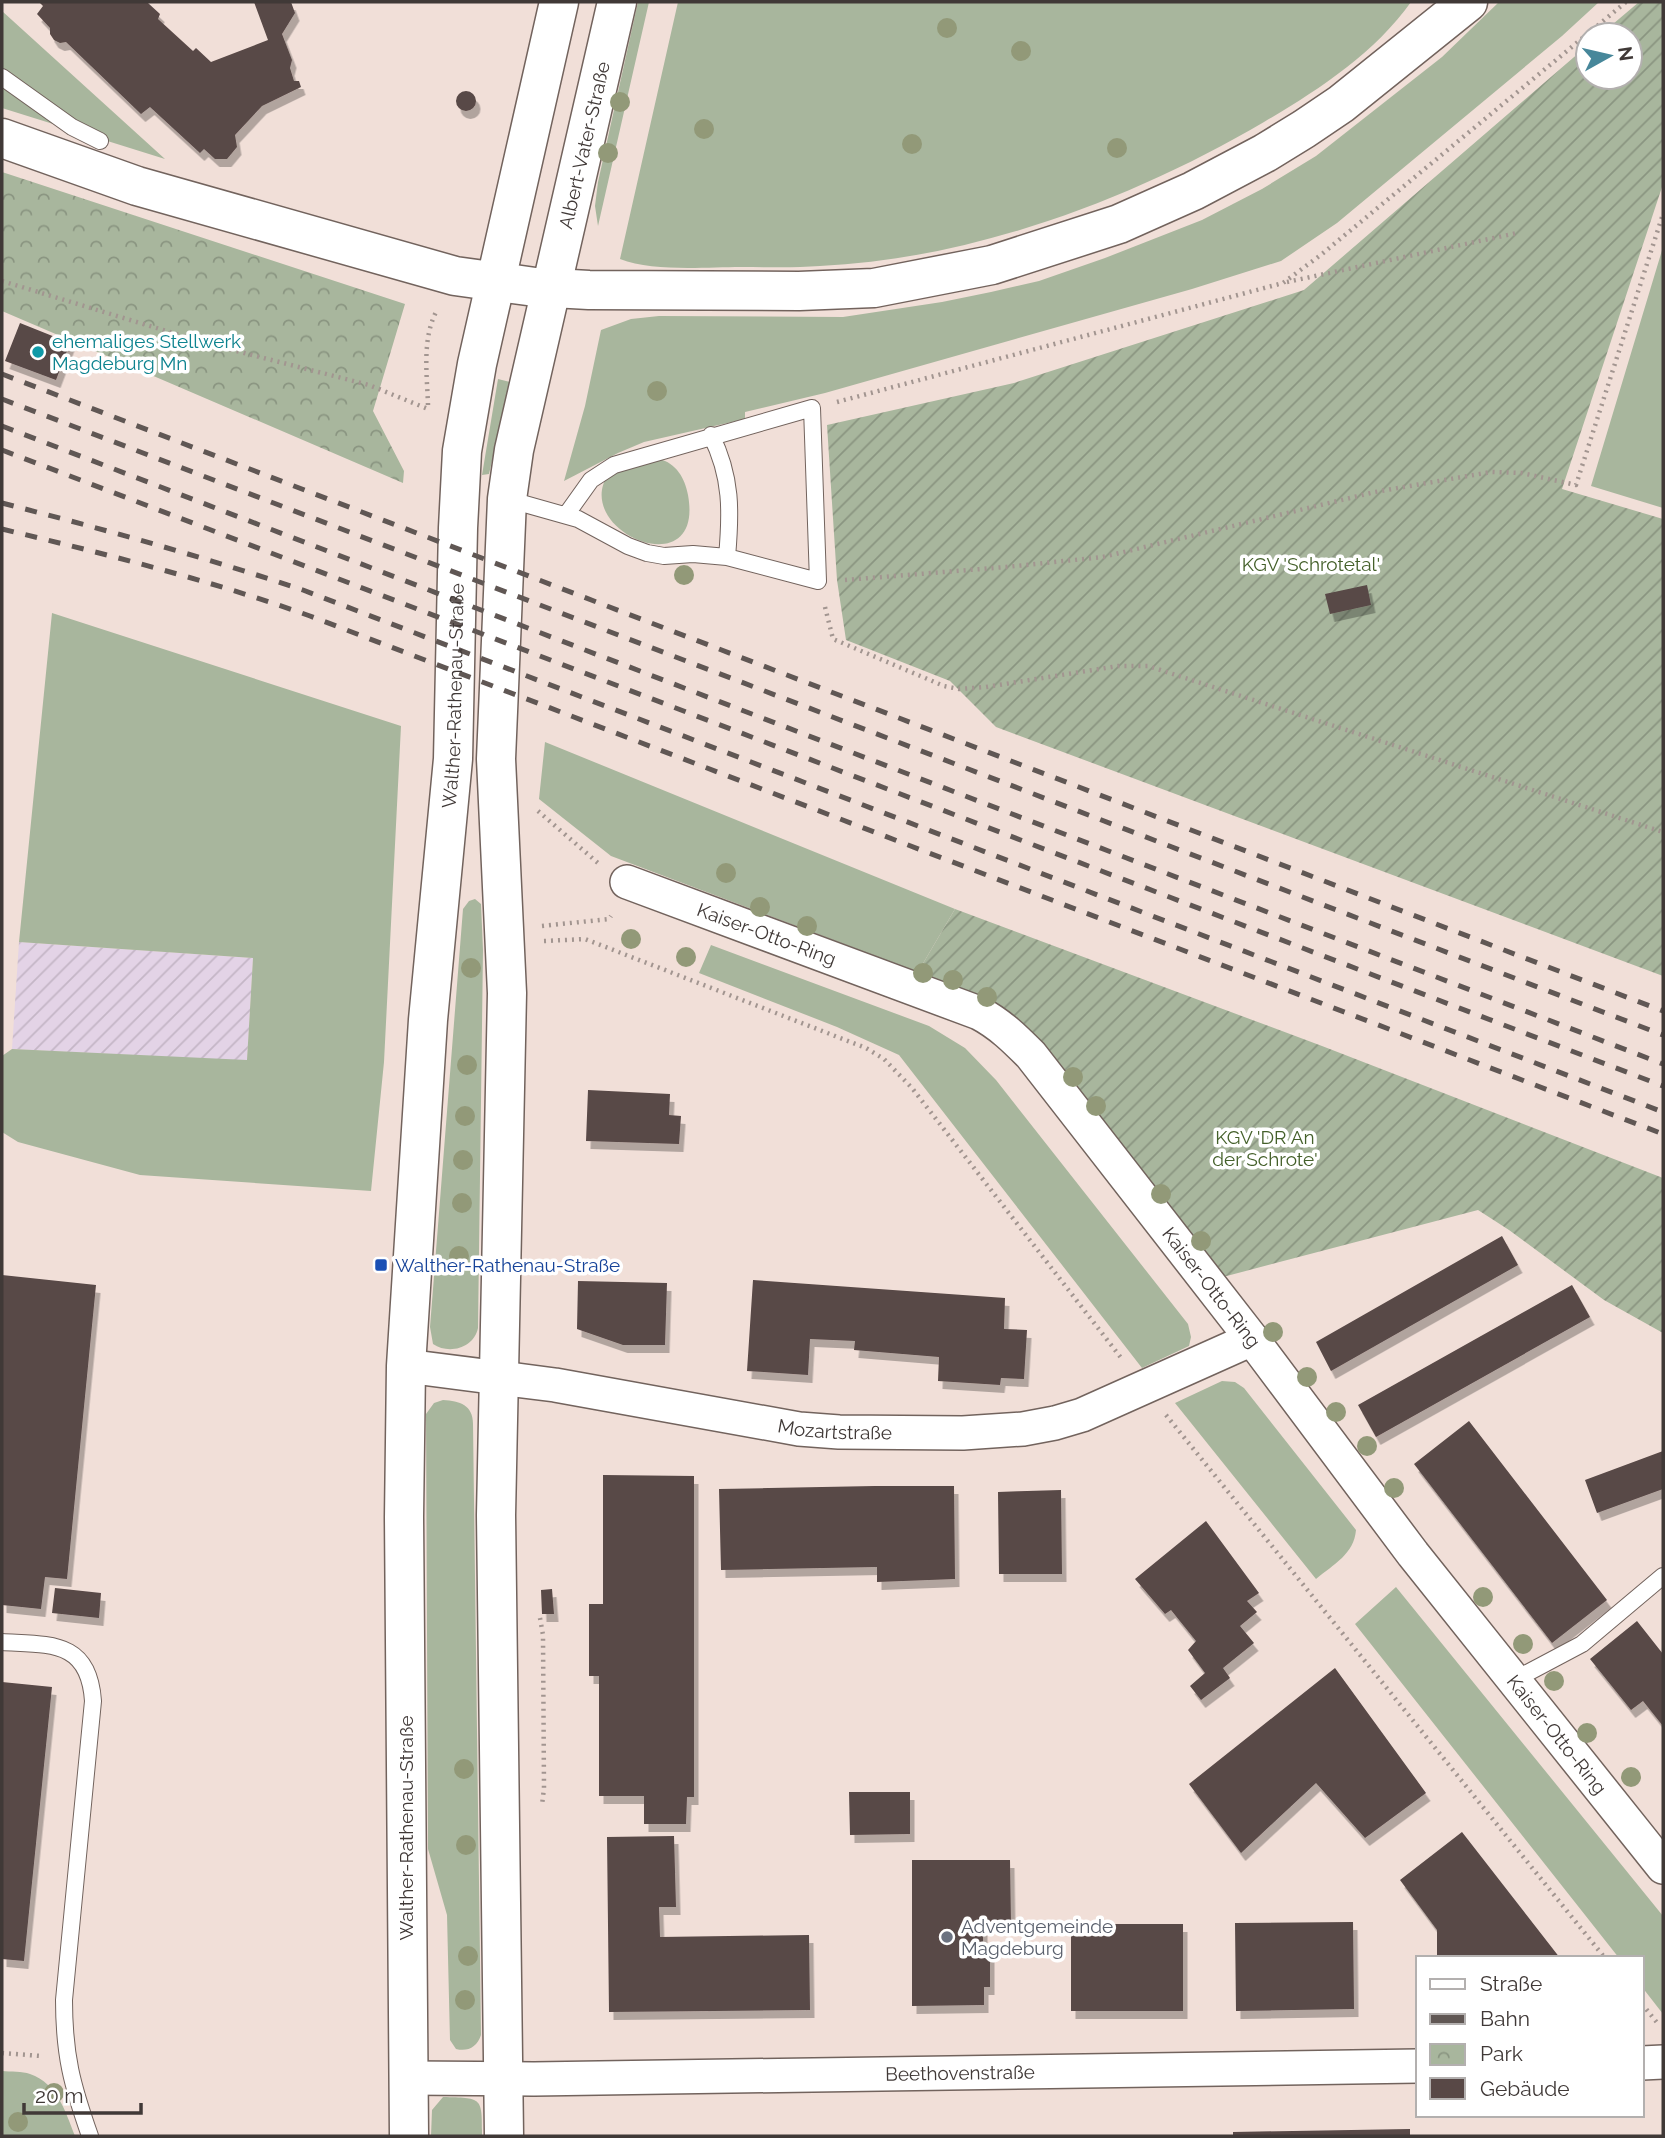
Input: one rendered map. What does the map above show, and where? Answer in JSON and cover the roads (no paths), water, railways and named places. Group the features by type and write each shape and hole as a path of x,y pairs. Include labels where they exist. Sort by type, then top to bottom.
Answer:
{"main road":[{"path":"495,282 559,2"},
{"name":"Albert-Vater-Straße","path":"553,287 617,2"},
{"path":"1392,63 1430,2"},
{"path":"2,138 150,190 455,276 535,287 589,290 836,290 884,286 992,265 1119,224 1229,173 1341,104 1468,2"},
{"name":"Walther-Rathenau-Straße","path":"410,2136 404,1517 406,1366 428,1020 453,759 462,451 477,363 495,282"},
{"path":"503,2136 496,1528 507,993 496,759 507,499 514,450 553,287"}],"street":[{"name":"Kaiser-Otto-Ring","path":"627,882 979,1013 1001,1027 1031,1055 1252,1339 1413,1555 1663,1867"},
{"name":"Mozartstraße","path":"406,1366 555,1385 799,1429 879,1434 963,1433 1023,1429 1082,1415 1252,1339"},
{"path":"1644,2063 1663,2062"},
{"name":"Beethovenstraße","path":"503,2079 1416,2066"},
{"path":"409,2078 503,2079"}],"lane":[{"path":"2,77 72,127 100,142"},
{"path":"507,499 566,515 647,553 664,556 693,554 727,557 818,581 812,408 614,465 591,480 566,515"},
{"path":"711,435 724,467 730,494 727,557"},
{"path":"1514,1680 1582,1644 1663,1576"},
{"path":"2,1642 46,1645 69,1651 85,1667 92,1685 93,1701 64,2000 67,2058 74,2091 90,2136"}],"railway":[{"path":"2,374 1663,1011"},
{"path":"2,399 1663,1035"},
{"path":"2,426 1663,1064"},
{"path":"2,450 1663,1086"},
{"path":"2,503 153,544 303,590 1663,1112"},
{"path":"2,529 157,568 310,616 1663,1134"}],"place":[{"name":"ehemaliges Stellwerk Magdeburg Mn","path":"38,352"},
{"name":"Walther-Rathenau-Straße","path":"381,1265"},
{"name":"Adventgemeinde Magdeburg","path":"947,1937"}],"park label":[{"name":"KGV 'Schrotetal'","path":"1311,564"},
{"name":"KGV 'DR An der Schrote'","path":"1265,1148"}]}
